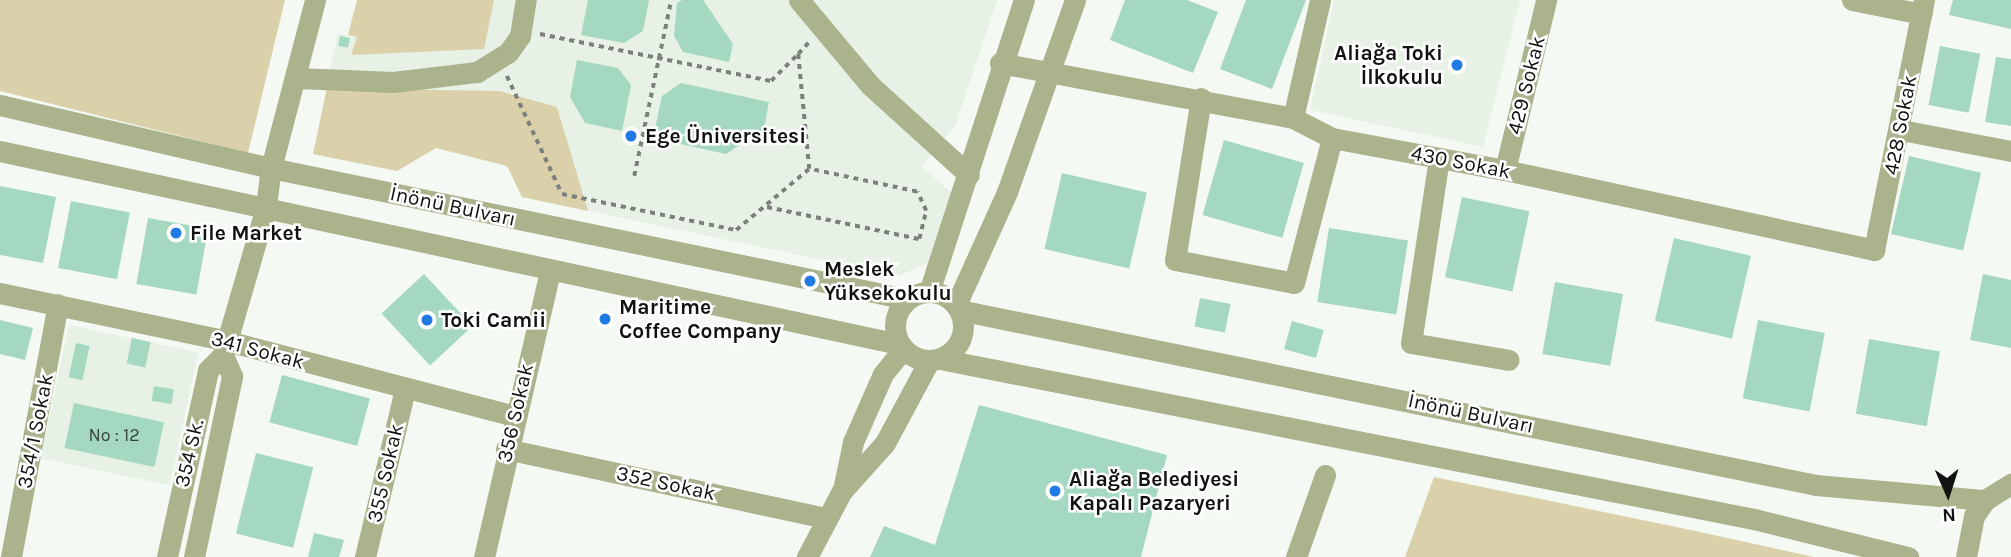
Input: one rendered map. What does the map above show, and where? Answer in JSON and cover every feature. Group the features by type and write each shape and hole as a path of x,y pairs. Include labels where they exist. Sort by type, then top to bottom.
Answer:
{"street":[{"name":"354 Sk.","path":"167,557 208,370 225,348 266,207 271,168 297,78 315,0"},
{"path":"297,78 393,82 477,72 508,52 521,30 526,0"},
{"path":"799,0 871,86 969,175"},
{"path":"929,292 969,175 1000,63 1024,0"},
{"path":"807,557 842,491 885,443 934,360 961,338 958,307 1007,192 1075,0"},
{"path":"1293,118 1320,0"},
{"name":"429 Sokak","path":"1505,170 1546,0"},
{"path":"1852,0 1923,7"},
{"name":"428 Sokak","path":"1874,250 1901,130 1923,7"},
{"name":"430 Sokak","path":"1000,63 1050,75 1201,98 1293,118 1332,138 1505,170 1874,250"},
{"path":"1201,98 1175,260 1294,284 1332,138"},
{"name":"İnönü Bulvarı","path":"0,105 271,168 907,299"},
{"path":"1901,130 2011,151"},
{"name":"İnönü Bulvarı","path":"0,151 901,346"},
{"path":"1439,158 1411,343 1509,360"},
{"name":"356 Sokak","path":"484,557 506,449 550,271"},
{"path":"958,307 929,292 907,299 894,325 901,346 934,360 1754,519 1908,557"},
{"name":"341 Sokak","path":"0,293 58,304 225,348 514,415"},
{"name":"354/1 Sokak","path":"11,557 58,304"},
{"name":"İnönü Bulvarı","path":"958,307 1816,485 1985,500"},
{"path":"842,491 853,442 883,374 901,346"},
{"name":"354 Sk.","path":"194,557 232,376 225,348"},
{"name":"355 Sokak","path":"365,557 405,389"},
{"name":"352 Sokak","path":"506,449 826,518"},
{"path":"1296,557 1325,475"},
{"path":"1966,557 1967,534 1985,500 2011,484"}],"path":[{"path":"634,176 671,0"},
{"path":"521,30 771,81 822,27"},
{"path":"798,54 809,169"},
{"path":"499,58 562,194 736,230 767,207 809,169"},
{"path":"767,207 919,239 926,211 917,192 809,169"}],"shaded area":[{"path":"0,0 285,0 248,153 0,91"},
{"name":"Ege Üniversitesi","path":"357,0 997,0 955,126 921,166 953,194 934,259 899,276 522,197 507,166 436,148 397,171 313,154 338,33 348,35"},
{"path":"357,0 494,0 484,49 351,55 357,37 348,35"},
{"path":"1334,0 1520,0 1483,147 1310,110"},
{"path":"327,88 499,91 557,107 588,211 522,197 507,166 436,148 397,171 313,154"},
{"path":"69,325 198,352 170,485 41,458"},
{"path":"1434,477 1686,529 1814,557 1405,557"}],"building":[{"path":"588,0 649,0 643,31 624,43 581,35"},
{"path":"682,0 703,0 733,44 729,62 683,52 674,36 677,3"},
{"path":"1125,0 1187,0 1218,12 1193,73 1110,40"},
{"path":"1246,0 1306,0 1272,89 1220,69"},
{"path":"1953,0 2011,0 2011,29 1949,15"},
{"path":"340,36 350,38 348,48 338,46"},
{"path":"1940,46 1980,54 1969,113 1929,105"},
{"path":"1996,57 2011,59 2011,126 1985,122"},
{"path":"577,60 618,68 631,85 622,131 585,123 570,97"},
{"path":"681,83 769,102 764,129 726,154 653,138 662,96"},
{"path":"1224,140 1304,163 1282,238 1203,215"},
{"path":"1909,156 1981,173 1963,251 1891,234"},
{"path":"1062,173 1147,193 1129,269 1044,249"},
{"path":"0,186 56,197 43,263 0,255"},
{"path":"1462,197 1529,211 1512,292 1445,277"},
{"path":"71,201 130,212 117,279 58,268"},
{"path":"148,218 208,229 196,295 136,284"},
{"path":"1329,228 1408,241 1396,315 1317,302"},
{"path":"1674,238 1751,256 1732,339 1655,321"},
{"name":"Toki Camii","path":"424,274 472,326 430,365 382,314"},
{"path":"1983,274 2011,280 2011,348 1970,340"},
{"path":"1555,282 1623,294 1610,366 1542,354"},
{"path":"1200,298 1230,304 1225,332 1194,326"},
{"path":"0,320 33,328 25,360 0,354"},
{"path":"1758,320 1825,333 1809,412 1743,399"},
{"path":"1292,321 1324,330 1316,358 1284,349"},
{"path":"132,338 151,342 145,367 127,363"},
{"path":"1869,339 1940,352 1927,426 1856,414"},
{"path":"76,343 90,346 82,380 69,377"},
{"path":"282,375 370,399 357,446 269,422"},
{"path":"154,386 174,389 171,404 152,401"},
{"path":"74,403 164,422 154,467 64,448"},
{"name":"Aliağa Belediyesi Kapalı Pazaryeri","path":"979,405 1167,455 1141,557 870,557 884,526 935,545"},
{"path":"256,453 313,467 293,548 236,534"},
{"path":"314,533 344,540 339,557 308,557"}],"place":[{"name":"Aliağa Toki İlkokulu","path":"1457,65"},
{"name":"Ege Üniversitesi","path":"631,136"},
{"name":"File Market","path":"176,233"},
{"name":"Meslek Yüksekokulu","path":"810,281"},
{"name":"Maritime Coffee Company","path":"605,319"},
{"name":"Toki Camii","path":"427,320"},
{"name":"Aliağa Belediyesi Kapalı Pazaryeri","path":"1055,491"}]}
